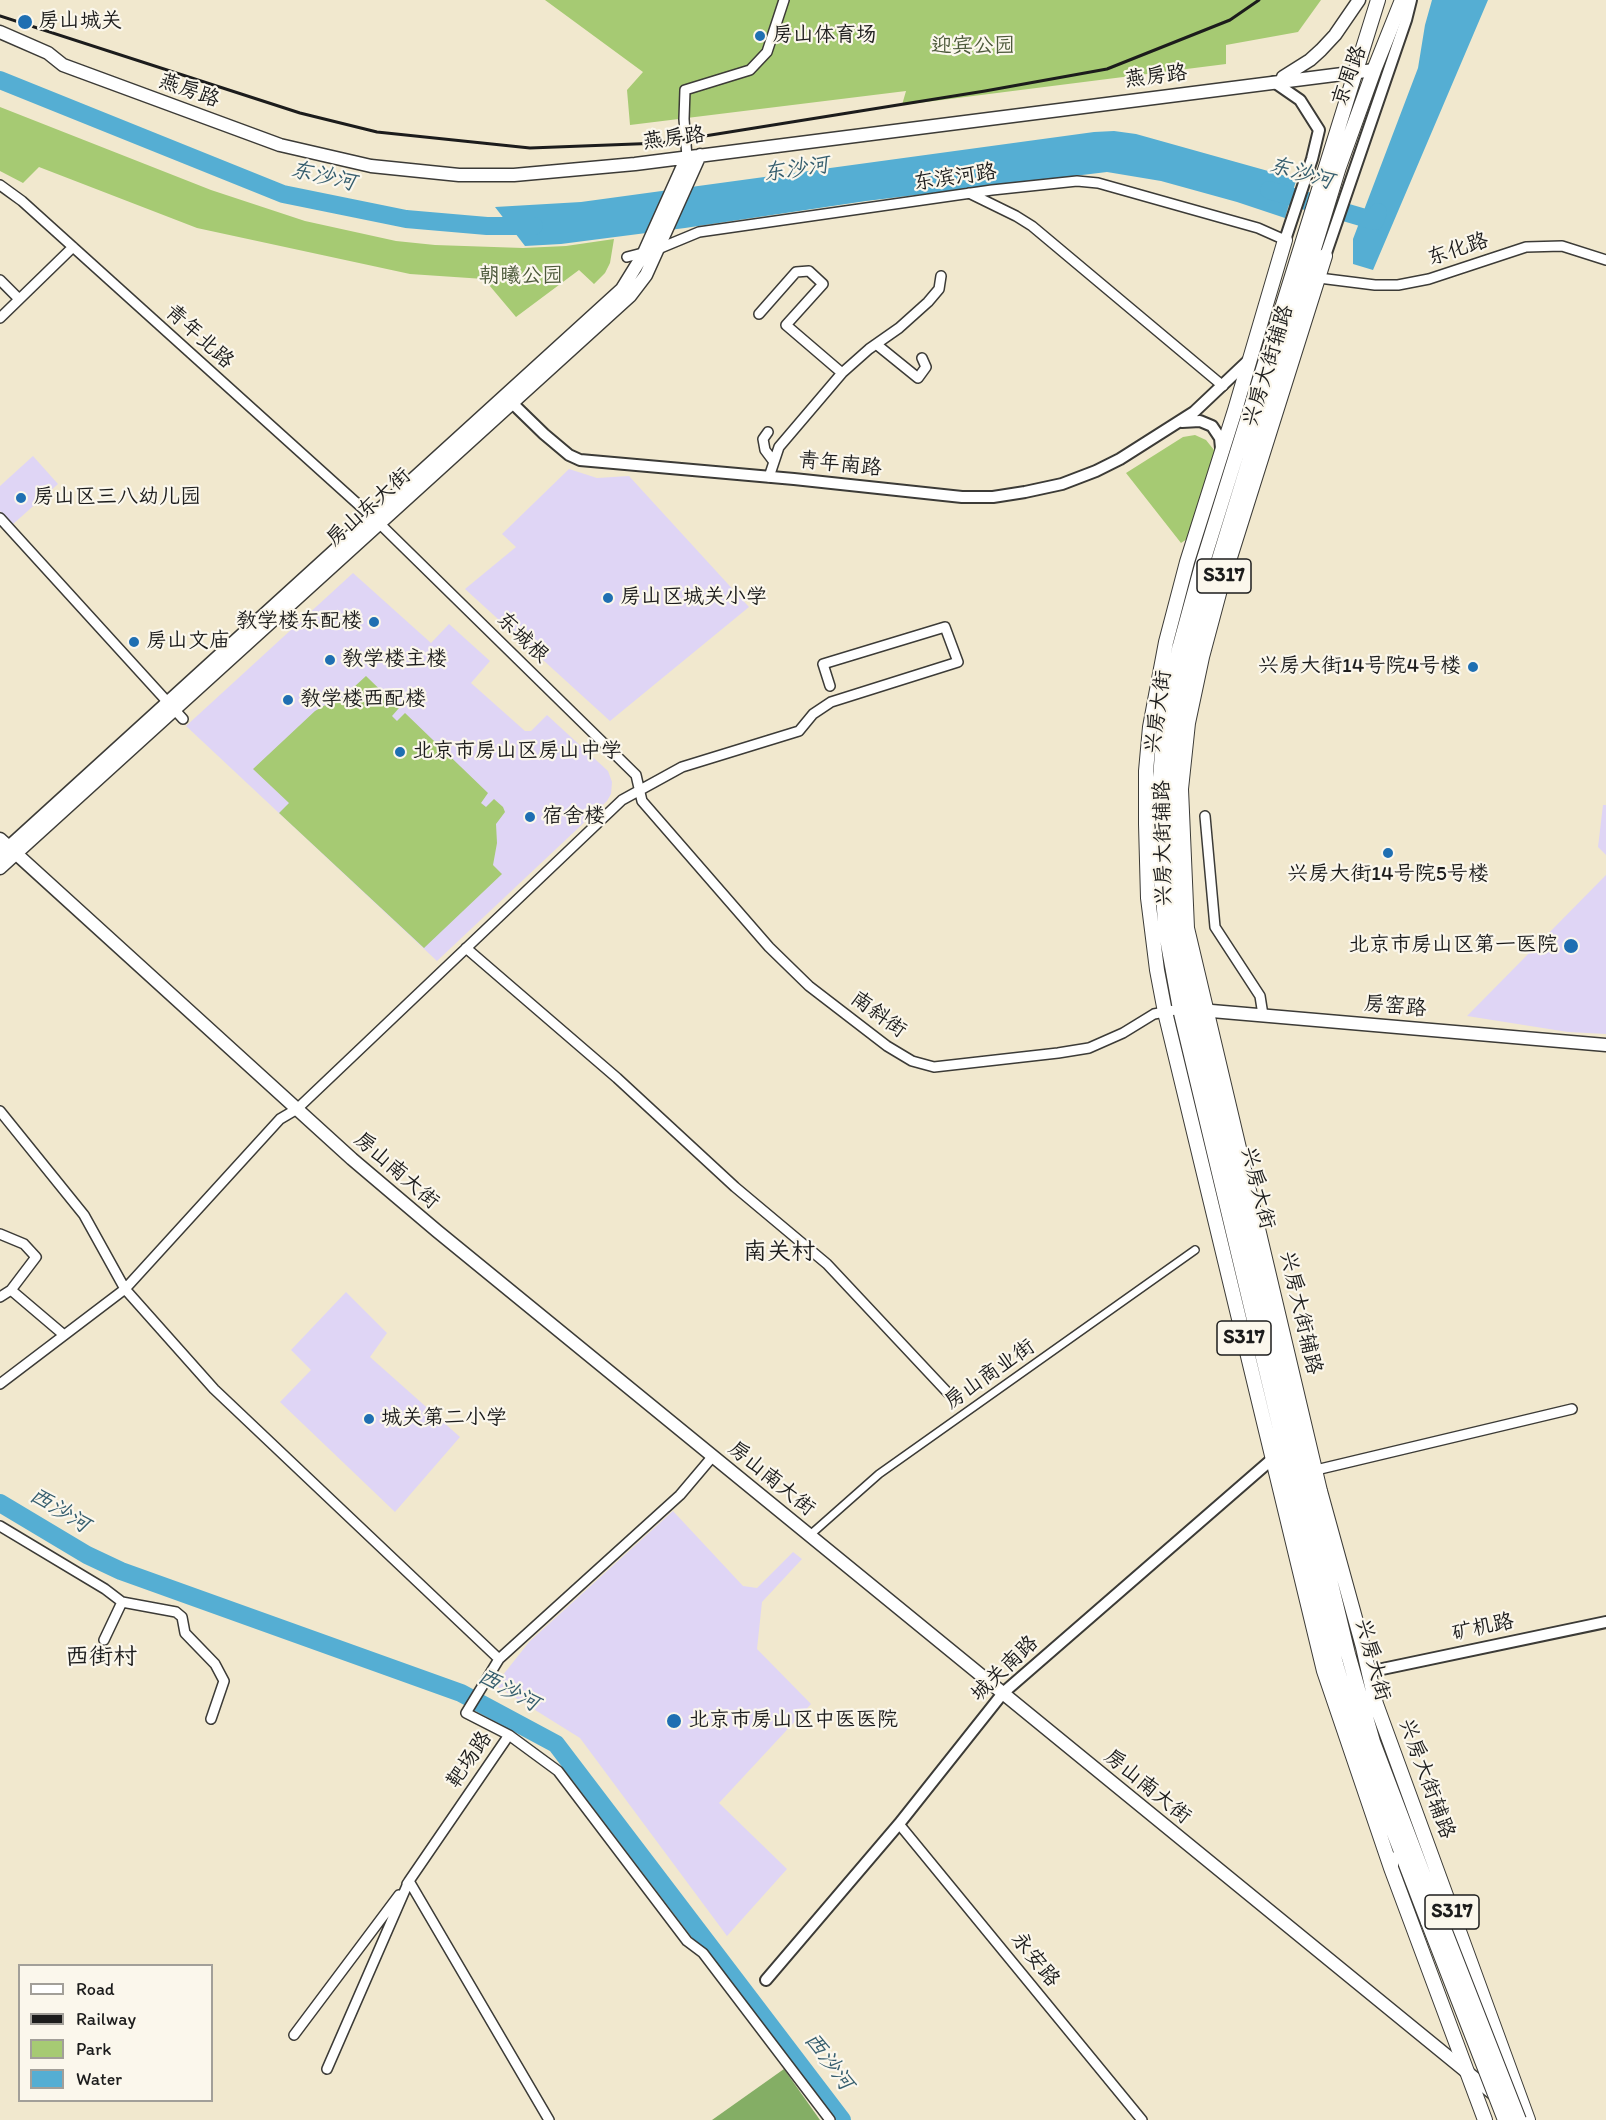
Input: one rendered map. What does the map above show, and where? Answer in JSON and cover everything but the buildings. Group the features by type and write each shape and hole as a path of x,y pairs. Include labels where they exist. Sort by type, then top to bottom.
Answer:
{"main road":[{"path":"1274,82 1293,72 1321,50 1335,35 1359,0"},
{"name":"京周路","path":"1331,161 1354,71 1378,0"},
{"name":"京周路","path":"1331,161 1374,70 1402,0"},
{"name":"燕房路","path":"0,32 48,53 63,65 280,145 371,166 459,175 514,175 687,157 1374,70"},
{"name":"房山东大街","path":"509,400 622,289 644,253 658,237 686,174 700,155"},
{"name":"房山东大街","path":"686,174 687,157"},
{"path":"1319,278 1312,253 1331,161"},
{"name":"房山东大街","path":"0,868 6,849 176,710 376,520 509,400 630,296 646,275 658,249 658,237"},
{"name":"兴房大街","path":"1285,240 1185,569 1166,642 1150,727 1146,799 1150,914 1165,1012 1324,1671 1391,1868 1485,2120"},
{"name":"兴房大街","path":"1312,253 1279,317 1185,627 1165,720 1159,789 1159,831 1177,931 1285,1448 1336,1664 1361,1747 1390,1827 1435,1921 1519,2120"},
{"name":"兴房大街","path":"1168,886 1170,792 1177,724 1187,665 1312,253"},
{"name":"兴房大街辅路","path":"1319,278 1221,586 1202,657 1188,723 1181,789 1193,1009 1251,1191 1336,1556 1360,1636 1376,1704 1527,2120"},
{"path":"1250,359 1279,317"},
{"path":"1263,413 1282,393"},
{"path":"1185,569 1185,627"},
{"path":"1146,799 1159,831"},
{"name":"房山南大街","path":"6,849 437,1231 1527,2120"},
{"path":"1150,914 1168,886 1186,907"},
{"name":"兴房大街","path":"1193,1009 1348,1654 1374,1742 1504,2120"},
{"name":"房窑路","path":"1193,1009 1606,1045"},
{"path":"1227,1154 1234,1134"},
{"path":"1332,1587 1336,1556"},
{"path":"1348,1654 1376,1704"},
{"name":"兴房大街","path":"1390,1827 1391,1868"}],"street":[{"path":"687,157 684,119 685,90 750,70 767,52 784,0"},
{"path":"1312,253 1354,173 1411,0"},
{"path":"1274,82 1300,100 1319,130 1331,161"},
{"path":"1285,240 1312,159 1319,130"},
{"name":"东滨河路","path":"627,257 658,249 699,232 1077,181 1098,183 1258,228 1285,240"},
{"name":"青年北路","path":"0,185 22,201 376,520"},
{"path":"969,194 1032,226 1223,386"},
{"name":"东化路","path":"1319,278 1375,285 1398,285 1428,279 1526,247 1562,246 1606,260"},
{"path":"0,318 73,247"},
{"path":"759,314 796,272 809,271 823,284 786,325 842,373"},
{"path":"769,477 779,447 842,373 928,302 939,289 941,276"},
{"path":"0,280 19,299"},
{"path":"876,344 918,378 926,368 922,358"},
{"name":"青年南路","path":"509,400 544,434 569,455 580,460 962,497 1004,495 1062,484 1120,459 1194,412 1250,359"},
{"path":"1178,422 1200,421 1212,426 1220,438 1220,458"},
{"path":"768,432 763,440 765,450 774,462"},
{"path":"0,518 176,710"},
{"name":"东城根","path":"376,520 636,775 639,790"},
{"path":"0,1384 125,1289 280,1119 297,1108 622,800 682,767 800,731 813,714 831,702 958,662 945,627 823,664 830,686"},
{"name":"南斜街","path":"639,790 642,801 769,947 809,986 887,1046 912,1061 934,1067 1089,1048 1123,1033 1154,1014 1193,1009"},
{"path":"1205,816 1215,927 1260,996 1263,1015"},
{"path":"466,948 617,1078 735,1187 827,1264 948,1394"},
{"path":"0,1111 84,1215 125,1289 214,1389 499,1659"},
{"path":"0,1234 24,1244 36,1257 11,1290 0,1298"},
{"name":"房山商业街","path":"810,1536 879,1474 1195,1250"},
{"path":"11,1290 64,1335"},
{"path":"1316,1470 1572,1409"},
{"name":"城关南路","path":"766,1980 899,1824 1003,1693 1285,1448"},
{"name":"靶场路","path":"327,2069 409,1881 509,1735 466,1713 485,1681 499,1659 680,1495 713,1456"},
{"path":"0,1526 105,1588 122,1602 176,1612 182,1617 186,1633 215,1664 224,1681 211,1719"},
{"path":"104,1640 122,1602"},
{"name":"矿机路","path":"1368,1672 1606,1622"},
{"path":"509,1735 558,1772 687,1941 703,1953 830,2120"},
{"name":"永安路","path":"899,1824 1142,2120"},
{"path":"294,2036 409,1881 549,2120"}],"shaded area":[{"name":"房山区三八幼儿园","path":"33,456 58,484 12,525 0,511 0,486"},
{"name":"房山区城关小学","path":"569,469 597,478 629,476 749,607 610,721 465,589 516,547 502,534"},
{"name":"北京市房山区房山中学","path":"353,573 431,643 449,624 490,661 471,683 525,731 531,731 547,715 608,771 612,782 611,794 607,801 437,961 186,726"},
{"path":"1603,805 1606,805 1606,855 1598,847"},
{"name":"北京市房山区第一医院","path":"1606,875 1606,1034 1568,1032 1467,1016"},
{"name":"城关第二小学","path":"346,1292 387,1333 370,1357 460,1437 395,1512 280,1402 311,1370 291,1350"},
{"name":"北京市房山区中医医院","path":"673,1511 743,1586 757,1588 793,1552 802,1559 762,1602 757,1649 811,1704 719,1803 787,1869 727,1936 580,1738 495,1685 529,1642"}],"green space":[{"name":"迎宾公园","path":"545,0 1321,0 1298,32 1226,45 1226,64 902,105 906,91 630,125 627,90 643,72"},
{"name":"朝曦公园","path":"0,107 211,190 305,221 396,241 435,245 523,248 566,246 614,239 610,263 605,273 594,284 579,270 516,317 484,279 410,274 197,228 39,167 23,183 0,171"},
{"path":"1195,435 1206,440 1214,450 1214,458 1187,539 1181,543 1126,473 1183,437"},
{"path":"366,676 399,708 392,716 397,721 405,713 488,793 481,803 486,807 494,799 505,812 496,824 497,843 493,865 502,874 424,948 279,813 289,803 253,769 315,711 341,699"},
{"path":"784,2069 820,2120 712,2120"}],"water":[{"path":"1432,0 1488,0 1373,270 1353,264 1353,239 1418,68 1425,25"},
{"path":"1114,131 1136,134 1286,176 1298,174 1285,218 1161,181 1107,172 866,201 561,244 525,246 495,207 581,202"}],"waterway":[{"name":"东沙河","path":"0,80 283,194 406,219 487,226 534,226"},
{"name":"东沙河","path":"1269,190 1375,221 1378,212"},
{"name":"西沙河","path":"0,1503 87,1555 121,1571 461,1693 556,1744 842,2120"}],"railway":[{"path":"0,16 300,113 377,132 530,148 661,143 1107,69 1230,20 1259,0"}],"place":[{"name":"房山城关","path":"25,22"},
{"name":"房山体育场","path":"760,36"},
{"name":"房山区三八幼儿园","path":"21,498"},
{"name":"房山区城关小学","path":"608,598"},
{"name":"教学楼东配楼","path":"374,622"},
{"name":"房山文庙","path":"134,642"},
{"name":"教学楼主楼","path":"330,660"},
{"name":"兴房大街14号院4号楼","path":"1473,667"},
{"name":"教学楼西配楼","path":"288,700"},
{"name":"北京市房山区房山中学","path":"400,752"},
{"name":"宿舍楼","path":"530,817"},
{"name":"兴房大街14号院5号楼","path":"1388,853"},
{"name":"北京市房山区第一医院","path":"1571,946"},
{"name":"城关第二小学","path":"369,1419"},
{"name":"北京市房山区中医医院","path":"674,1721"}],"district":[{"name":"南关村","path":"779,1253"},
{"name":"西街村","path":"101,1658"}]}
